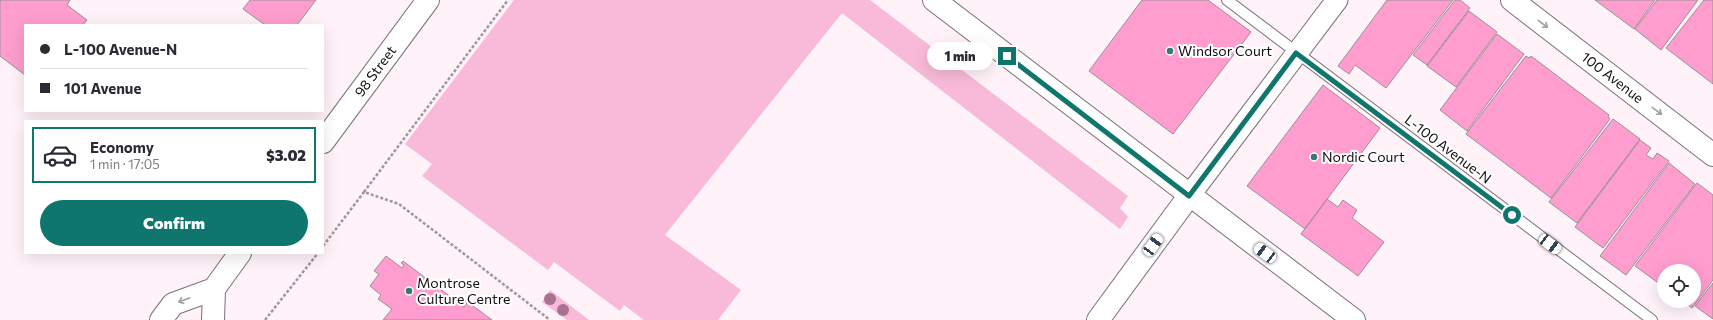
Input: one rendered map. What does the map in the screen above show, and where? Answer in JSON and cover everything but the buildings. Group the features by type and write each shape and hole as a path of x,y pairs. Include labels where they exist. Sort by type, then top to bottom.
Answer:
{"street":[{"path":"934,0 1189,196 1354,320"},
{"path":"1098,320 1189,196 1337,0"},
{"name":"100 Avenue","path":"1512,0 1713,154"},
{"name":"98 Street","path":"324,141 421,3"},
{"path":"212,320 214,289 239,254"},
{"path":"161,320 173,304 214,289"}],"lane":[{"name":"L-100 Avenue-N","path":"1227,0 1652,320"}],"path":[{"path":"324,245 508,0"},
{"path":"364,192 399,204 550,320"},
{"path":"265,320 317,254"}],"shaded area":[{"path":"514,0 870,0 1128,196 1120,208 1128,217 1120,229 842,13 665,235 741,290 718,320 644,320 624,305 620,311 554,262 548,270 422,176 432,164 405,144"},
{"path":"550,290 589,320 567,320 542,302"}],"place":[{"name":"Windsor Court","path":"1170,51"},
{"name":"Nordic Court","path":"1314,157"},
{"name":"Montrose Culture Centre","path":"409,291"}],"route":[{"path":"1007,56 1189,196 1296,53 1512,215"}]}
